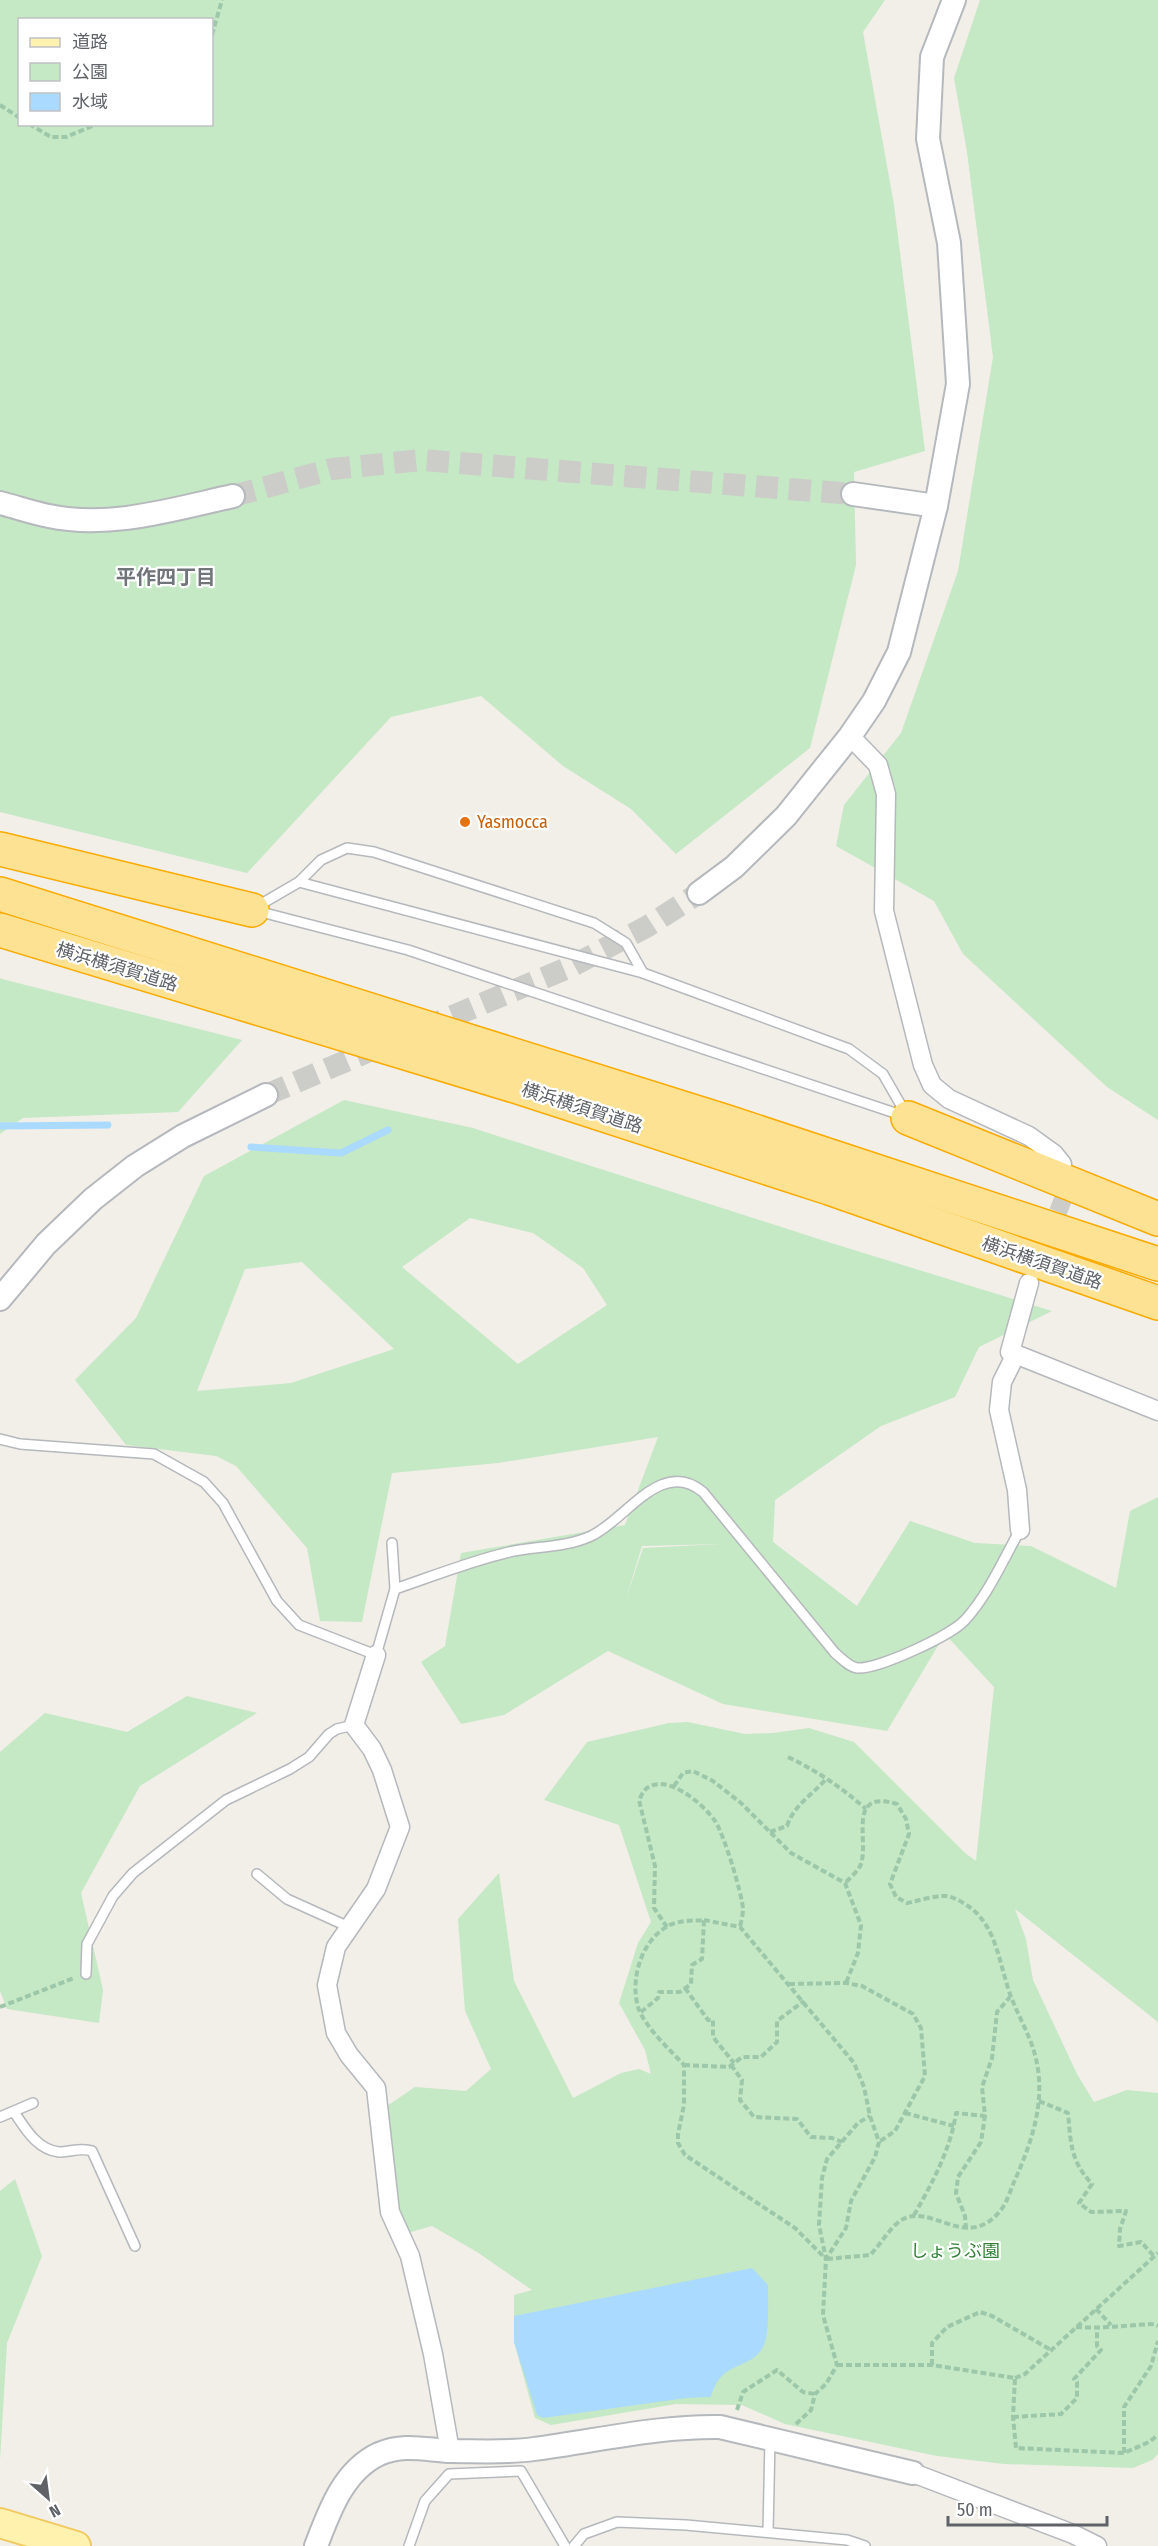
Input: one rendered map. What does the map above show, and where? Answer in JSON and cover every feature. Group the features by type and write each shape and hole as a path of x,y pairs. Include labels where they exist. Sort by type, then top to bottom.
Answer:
{"highway":[{"path":"0,849 252,910"},
{"name":"横浜横須賀道路","path":"0,894 727,1122 1158,1264"},
{"name":"横浜横須賀道路","path":"0,930 518,1087 829,1188 1158,1304"},
{"path":"0,938 106,964"},
{"path":"908,1118 1158,1220"}],"main road":[{"path":"0,2523 76,2546"}],"street":[{"path":"699,893 734,867 786,816 850,736 874,701 899,652 936,506 958,384 949,243 928,139 932,57 954,0"},
{"path":"853,494 936,506"},
{"path":"0,502 51,517 98,519 144,516 233,496"},
{"path":"850,736 878,765 886,794 884,911 924,1065 933,1085 948,1099 1029,1136 1053,1154 1062,1164"},
{"path":"0,1299 46,1244 93,1199 135,1166 183,1136 266,1095"},
{"path":"1029,1283 1010,1352 1158,1411"},
{"path":"1016,1354 1002,1382 999,1410 1017,1490 1020,1530"},
{"path":"376,1655 354,1725 372,1749 382,1770 400,1827 376,1889 336,1947 327,1985 336,2033 349,2055 376,2088 390,2212 413,2267 433,2354 450,2451"},
{"path":"316,2546 338,2493 360,2468 379,2455 406,2447 450,2451 531,2450 687,2426 720,2427 781,2434 913,2473 1072,2534 1097,2546"}],"lane":[{"path":"252,910 299,882 321,860 347,848 374,852 594,923 626,943 643,973"},
{"path":"299,882 643,973 849,1049 883,1074 908,1118"},
{"path":"252,910 408,950 908,1118"},
{"path":"0,1440 20,1444 154,1454 177,1466 204,1482 223,1503 278,1601 299,1625 376,1655 395,1589 392,1543"},
{"path":"395,1589 510,1552 568,1544 590,1537 613,1523 644,1495 661,1484 679,1481 693,1484 703,1492 835,1653 845,1662 857,1668 884,1662 954,1631 974,1610 1020,1530"},
{"path":"86,1974 87,1944 113,1896 133,1873 226,1800 290,1769 309,1757 329,1734 337,1729 354,1725"},
{"path":"257,1874 287,1899 349,1927"},
{"path":"0,2117 33,2103"},
{"path":"14,2112 33,2140 57,2152 86,2149 92,2151 135,2246"},
{"path":"768,2532 781,2434"},
{"path":"409,2546 425,2501 449,2474 521,2471 565,2546"},
{"path":"574,2546 584,2534 617,2522 686,2524 847,2540 865,2546"}],"path":[{"path":"213,32 222,0"},
{"path":"0,105 18,117"},
{"path":"32,126 51,138 66,136 92,126"},
{"path":"788,1757 817,1770 826,1779 839,1785 866,1809"},
{"path":"674,1786 683,1773 693,1771 713,1781 741,1803 791,1853 845,1883 861,1924 858,1953 846,1983"},
{"path":"770,1832 786,1826 792,1810 810,1797 826,1779"},
{"path":"667,1927 654,1908 655,1866 639,1800 646,1788 660,1783 674,1786 700,1804 716,1822 725,1844 743,1909 740,1927"},
{"path":"845,1883 862,1860 862,1820 866,1809 871,1802 882,1799 897,1803 906,1820 909,1834 890,1884 896,1897 907,1903 949,1895 976,1910 988,1925 1011,1997 1035,2053 1040,2073 1035,2127 1022,2166 1002,2209 987,2224 966,2229 914,2215"},
{"path":"641,2012 658,1998 659,1992 680,1992 691,1984 692,1965 702,1959 704,1920"},
{"path":"704,1920 740,1927 854,2063 864,2086 870,2116 879,2142 875,2157 850,2201 846,2228 826,2259 795,2228 685,2155 678,2143 684,2105 684,2065 653,2030 641,2012 634,1978 648,1945 667,1927 684,1921 704,1920"},
{"path":"0,2007 26,1995 86,1974"},
{"path":"789,1984 846,1983 862,1986 913,2014 921,2028 924,2076 895,2131 879,2142"},
{"path":"685,1988 708,2020 713,2020 712,2037 742,2080 740,2100 754,2116 797,2120 811,2137 832,2138 842,2142"},
{"path":"966,2229 965,2216 956,2193 958,2177 981,2142 985,2116 982,2087 992,2058 997,2012 1011,1997"},
{"path":"684,2065 729,2067 742,2057 761,2057 777,2042 777,2021 804,2001"},
{"path":"837,2365 932,2365 1015,2378 1025,2374 1156,2254 1141,2241 1119,2246 1120,2229 1126,2211 1091,2212 1079,2203 1092,2184 1078,2169 1071,2145 1068,2113 1039,2101"},
{"path":"826,2259 870,2255 901,2221 914,2215 929,2190 954,2126 956,2113 985,2116"},
{"path":"905,2114 954,2126"},
{"path":"781,2434 811,2410 815,2394 826,2384 837,2365 823,2315 826,2259 819,2225 822,2178 826,2160 858,2123 870,2116"},
{"path":"1096,2309 1112,2325"},
{"path":"932,2365 932,2343 947,2327 980,2312 992,2316 1051,2350"},
{"path":"1076,2327 1097,2329 1112,2325 1154,2324 1158,2326"},
{"path":"1013,2417 1061,2414 1077,2398 1077,2382 1074,2379 1101,2350 1098,2346 1097,2329"},
{"path":"1124,2453 1124,2407 1151,2366 1158,2340"},
{"path":"736,2414 743,2392 777,2370 803,2392 815,2394"},
{"path":"1015,2378 1013,2417 1016,2448 1124,2453 1149,2442 1158,2435"}],"green space":[{"path":"0,0 885,0 863,32 894,205 925,451 854,472 856,565 810,748 676,854 631,809 563,766 481,696 391,717 247,873 0,812"},
{"path":"980,0 1158,0 1158,1120 1107,1087 963,954 934,901 836,846 844,805 901,733 958,571 993,357 967,152 954,78"},
{"path":"0,978 242,1040 178,1112 23,1118 0,1134"},
{"name":"しょうぶ園","path":"344,1100 473,1128 1052,1311 979,1347 955,1397 881,1426 775,1500 773,1542 857,1606 910,1521 975,1543 1031,1546 1116,1588 1130,1511 1158,1497 1158,2022 1015,1909 1026,1939 1033,1980 1077,2074 1094,2102 1127,2090 1158,2093 1158,2454 1152,2460 1133,2468 1004,2464 937,2456 785,2424 742,2405 676,2404 551,2425 535,2418 514,2342 514,2295 532,2290 477,2252 432,2226 393,2237 387,2106 415,2087 466,2091 491,2069 465,2011 458,1919 499,1873 514,1981 573,2098 621,2073 639,2069 651,2074 645,2050 619,2003 638,1943 651,1922 619,1825 544,1800 587,1742 669,1723 688,1722 745,1734 809,1728 854,1742 965,1853 976,1861 994,1687 945,1634 887,1731 723,1704 608,1651 504,1715 461,1724 421,1662 445,1646 461,1553 625,1525 658,1437 498,1463 392,1473 362,1622 320,1621 307,1548 236,1466 216,1456 126,1445 75,1380 136,1318 204,1176","holes":["470,1218 533,1233 583,1268 607,1305 518,1364 402,1267","302,1262 394,1349 291,1383 197,1391 245,1269","720,1544 643,1548 626,1599 642,1546"]},
{"path":"187,1696 257,1713 140,1786 81,1893 103,1990 99,2023 7,2009 0,1991 0,1752 45,1713 127,1732"},
{"path":"15,2179 42,2256 7,2343 0,2460 0,2191"}],"water":[{"path":"752,2268 768,2285 768,2323 765,2342 754,2358 722,2376 711,2397 686,2398 543,2418 537,2415 514,2342 514,2316"}],"waterway":[{"path":"0,1126 108,1125"},
{"path":"251,1147 341,1153 388,1130"}],"tunnel":[{"path":"233,496 332,469 422,460 853,494"},
{"path":"422,1029 570,967 648,926 699,893"},
{"path":"266,1095 386,1044"},
{"path":"1048,1237 1064,1197 1064,1175"}],"place":[{"name":"Yasmocca","path":"465,822"}],"district":[{"name":"平作四丁目","path":"166,577"}]}
